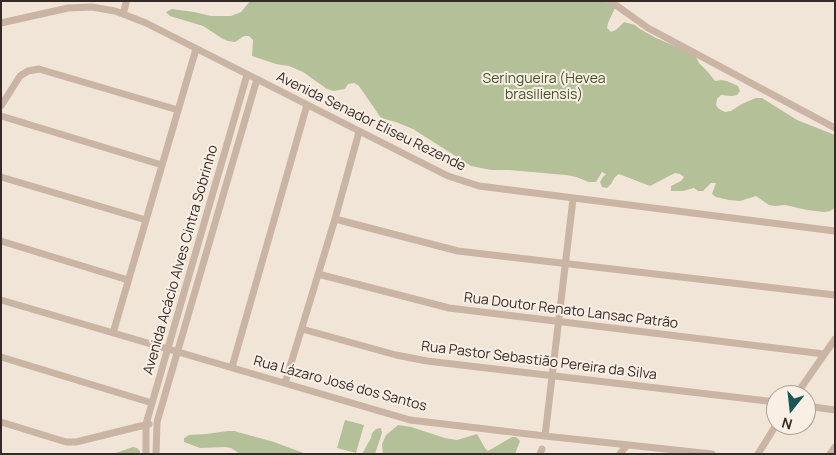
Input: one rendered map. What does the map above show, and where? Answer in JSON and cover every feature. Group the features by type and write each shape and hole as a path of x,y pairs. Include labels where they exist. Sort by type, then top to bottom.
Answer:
{"street":[{"path":"610,1 648,28 835,128"},
{"path":"123,14 126,3"},
{"name":"Avenida Senador Eliseu Rezende","path":"1,23 68,5 115,11 146,24 448,176 479,186 835,231"},
{"path":"113,332 196,50"},
{"path":"1,106 20,76 28,71 39,69 178,110"},
{"name":"Avenida Acácio Alves Cintra Sobrinho","path":"146,454 146,424 248,75"},
{"name":"Avenida Acácio Alves Cintra Sobrinho","path":"156,454 157,422 257,79"},
{"path":"232,368 307,105"},
{"path":"1,116 162,165"},
{"path":"285,383 335,219 359,132"},
{"path":"1,177 146,220"},
{"path":"545,436 574,199"},
{"path":"335,219 458,251 835,295"},
{"path":"1,241 128,280"},
{"name":"Rua Doutor Renato Lansac Patrão","path":"318,274 449,308 824,354"},
{"name":"Rua Lázaro José dos Santos","path":"1,300 410,420 712,454"},
{"name":"Rua Pastor Sebastião Pereira da Silva","path":"302,329 396,355 427,361 766,401"},
{"path":"803,385 835,338"},
{"path":"1,358 152,403"},
{"path":"816,407 835,410"},
{"path":"1,422 66,442 76,442 157,422"},
{"path":"758,454 770,435"},
{"path":"620,454 626,445"},
{"path":"830,454 835,447"}],"green space":[{"name":"Seringueira (Hevea brasiliensis)","path":"250,1 603,1 615,8 607,28 611,32 624,22 635,25 656,38 696,57 715,81 727,81 738,86 740,91 737,95 721,95 717,99 716,105 719,109 725,112 731,111 751,100 762,98 797,120 835,135 835,208 824,212 785,205 775,206 769,205 756,196 740,201 729,200 712,194 716,183 711,183 703,191 698,191 694,188 683,191 671,191 671,186 681,181 684,177 675,173 650,186 619,174 607,188 602,187 600,182 606,174 602,172 596,182 589,182 566,175 491,170 471,166 413,129 381,118 359,86 354,83 348,84 345,89 334,91 327,89 303,72 289,66 252,56 253,40 249,36 244,36 235,42 228,41 203,26 170,16 166,12 172,9 211,16 231,16 241,12"},
{"path":"345,420 364,425 356,453 337,448"},
{"path":"398,425 457,440 477,434 488,451 512,437 516,437 520,441 515,454 383,454 382,444 386,435"},
{"path":"381,428 382,433 375,454 362,454 372,433 376,429"},
{"path":"228,431 274,442 306,454 240,454 231,448 200,448 184,442 184,438 189,435"},
{"path":"133,447 140,451 140,454 113,454"}]}
